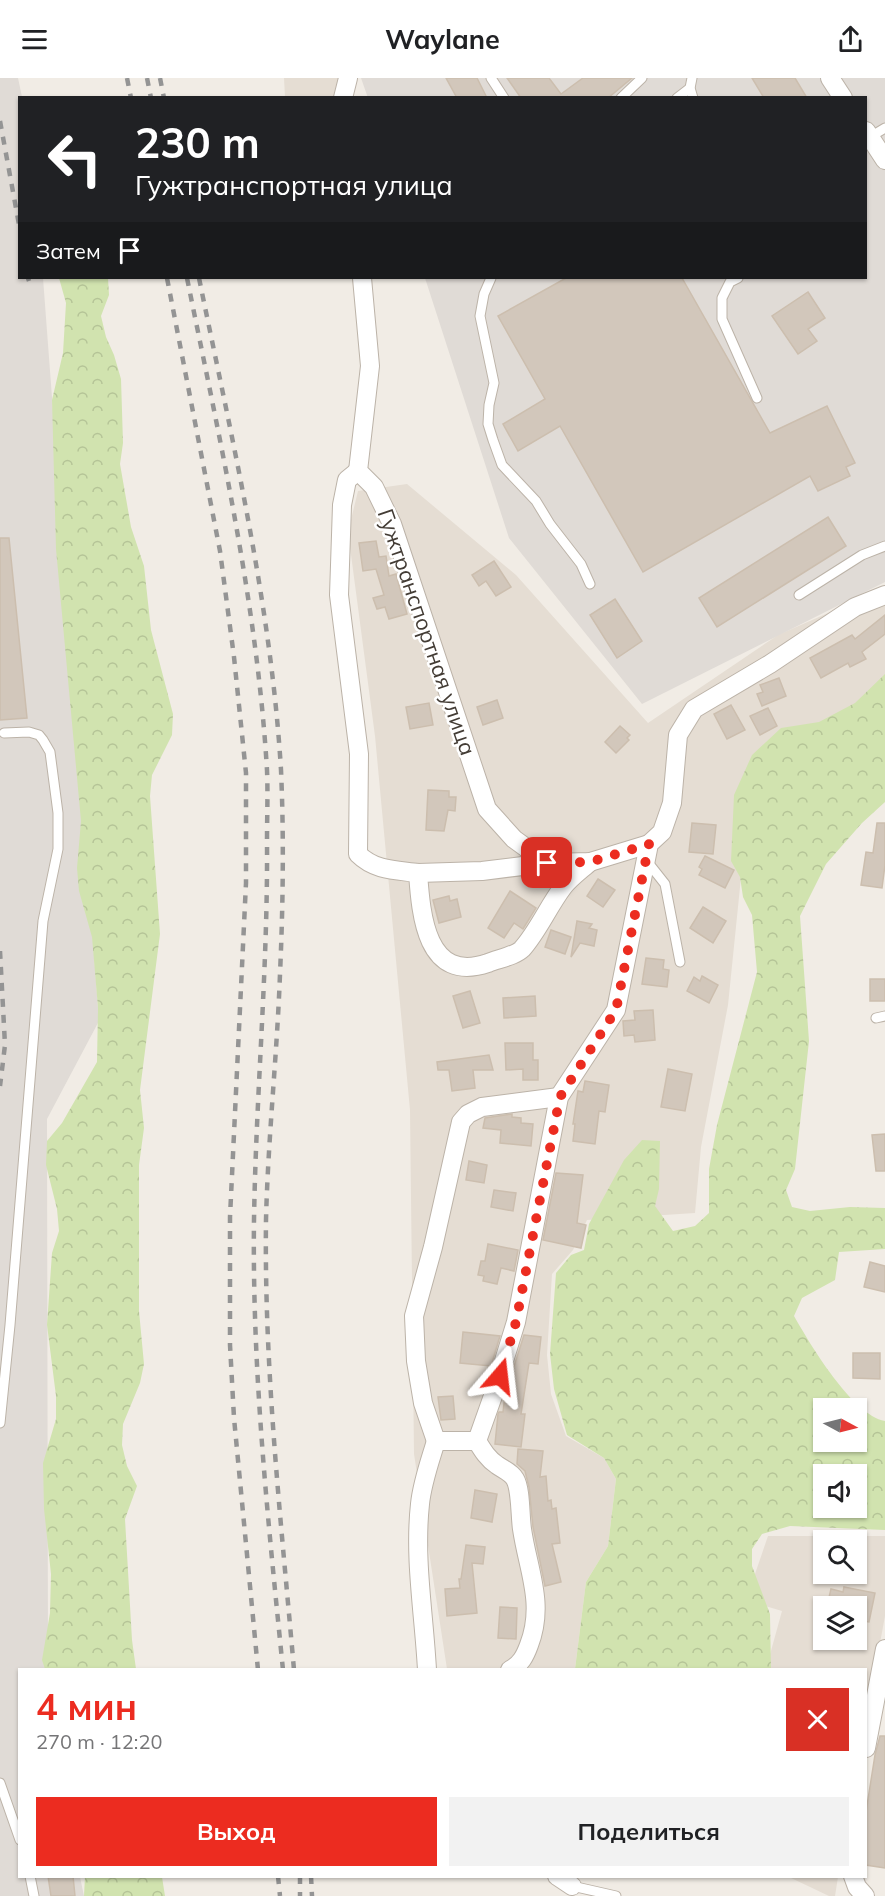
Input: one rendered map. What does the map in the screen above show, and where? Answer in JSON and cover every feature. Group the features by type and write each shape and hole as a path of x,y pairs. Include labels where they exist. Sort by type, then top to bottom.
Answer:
{"street":[{"path":"344,96 348,78"},
{"path":"830,78 842,96"},
{"path":"873,132 885,160"},
{"path":"362,279 370,366 358,471 347,480 342,505 339,595 358,754 357,854 367,863 378,868 418,873 590,862 648,852"},
{"name":"Гужтранспортная улица","path":"358,471 374,487 392,525 487,809 514,839 547,863"},
{"path":"514,1668 525,1655 537,1614 536,1598 522,1531 519,1490 515,1479 509,1472 485,1455 477,1441 516,1322 560,1097 616,1010 648,852 662,832 672,803 678,735 694,709 770,664 855,607 885,595"},
{"path":"418,873 421,912 431,942 450,964 467,968 520,951 564,886 590,862"},
{"path":"427,1668 419,1586 420,1503 436,1441 423,1403 416,1361 414,1316 433,1247 461,1122 468,1114 482,1107 560,1097"},
{"path":"436,1441 477,1441"},
{"path":"867,1743 885,1649"},
{"path":"854,1878 857,1887 865,1896"}],"lane":[{"path":"491,78 503,96"},
{"path":"623,96 642,78"},
{"path":"692,78 692,93"},
{"path":"491,279 484,294 480,316 494,383 488,424 493,440 502,465 537,501 550,524 581,564 590,584"},
{"path":"736,279 730,282 722,298 722,319 757,398"},
{"path":"799,595 862,555 885,546"},
{"path":"0,1424 43,921 58,849 58,822 50,752 39,735 29,732 4,733"},
{"path":"648,852 665,884 680,962"},
{"path":"0,1782 18,1834"},
{"path":"30,1878 34,1896"},
{"path":"564,1881 616,1896"}],"shaded area":[{"path":"0,78 18,78 22,96 18,96 18,279 43,279 99,1021 47,1119 48,1668 18,1668 18,1878 80,1878 84,1896 0,1896"},
{"path":"284,78 344,78 340,96 285,96"},
{"path":"361,78 885,78 885,582 642,704 509,538 425,279 867,279 867,96 367,96"},
{"path":"407,484 516,575 648,723 778,635 885,588 885,683 744,848 728,1005 701,1147 695,1213 587,1220 573,1250 552,1274 547,1355 551,1394 566,1436 604,1458 616,1479 608,1546 586,1582 575,1668 447,1668 414,1454 410,1110 375,736 348,532 358,491"},
{"path":"768,1536 813,1536 813,1584 867,1584 867,1536 885,1536 885,1616 867,1714 867,1668 766,1668 782,1611 746,1600"},
{"path":"791,1878 838,1878 835,1896 829,1896"}],"green space":[{"path":"59,279 108,279 109,295 101,316 121,379 123,443 120,464 131,527 144,566 151,630 173,714 172,735 152,775 150,796 160,934 140,1090 144,1128 139,1165 139,1311 144,1364 140,1383 123,1424 122,1445 127,1466 137,1486 125,1519 132,1640 136,1668 45,1668 42,1660 50,1613 51,1574 44,1509 43,1463 56,1419 56,1396 47,1325 52,1253 59,1231 57,1209 46,1165 47,1141 62,1123 97,1062 98,1008 92,937 79,891 77,868 81,821 56,549 52,400 63,353 66,303"},
{"path":"885,674 885,802 862,823 826,864 800,916 809,1041 795,1169 786,1190 792,1207 810,1211 850,1207 885,1208 885,1249 839,1252 835,1280 802,1298 794,1316 821,1360 851,1398 813,1398 813,1452 867,1452 867,1412 885,1421 885,1530 790,1526 762,1534 752,1549 752,1566 770,1614 771,1668 575,1668 586,1582 608,1546 616,1479 604,1458 567,1435 554,1389 550,1354 556,1273 571,1255 584,1250 589,1224 624,1160 642,1140 660,1141 659,1189 655,1206 673,1231 695,1226 709,1213 709,1169 717,1125 757,972 752,915 743,897 740,877 731,861 734,795 752,755 781,728 819,722 855,703"},
{"path":"85,1878 162,1878 165,1896 84,1896"}],"building":[{"path":"446,78 477,78 486,96 456,96"},
{"path":"507,78 549,78 561,94 583,78 632,78 610,96 520,96"},
{"path":"752,78 795,78 806,96 763,96"},
{"path":"564,279 683,279 770,433 827,406 855,463 846,467 850,476 818,491 810,476 643,572 560,426 518,451 503,424 545,399 498,316"},
{"path":"808,292 825,318 808,329 817,341 798,354 772,316"},
{"path":"828,517 846,546 717,627 699,598"},
{"path":"0,538 9,538 27,718 0,720"},
{"path":"376,541 379,557 386,556 389,576 396,574 407,614 389,619 385,607 377,609 373,598 384,595 376,569 363,571 359,543"},
{"path":"494,561 511,587 496,596 486,581 479,586 472,575"},
{"path":"615,599 642,641 617,658 590,615"},
{"path":"885,615 885,634 862,652 866,659 850,667 848,663 821,678 810,658 852,635 855,639"},
{"path":"779,678 786,696 762,706 757,694 763,692 760,685"},
{"path":"497,700 503,718 483,725 477,707"},
{"path":"429,703 433,725 410,729 406,707"},
{"path":"731,705 745,730 727,739 714,714"},
{"path":"768,708 777,726 760,735 750,716"},
{"path":"620,726 630,735 627,738 629,740 616,753 605,742"},
{"path":"428,790 449,791 449,797 456,797 455,811 448,810 444,831 426,830"},
{"path":"692,823 716,825 713,854 689,852"},
{"path":"877,823 885,823 885,865 882,888 861,885 866,852 873,853"},
{"path":"705,856 734,870 725,888 699,875 702,869 699,867"},
{"path":"598,879 615,890 603,907 587,896"},
{"path":"510,891 536,908 523,929 514,923 504,938 488,928"},
{"path":"449,896 450,901 457,899 461,917 439,923 433,900"},
{"path":"703,907 726,921 713,943 690,928"},
{"path":"577,921 592,924 589,928 597,930 594,946 580,943 571,957"},
{"path":"551,930 571,937 565,954 545,947"},
{"path":"646,958 664,960 663,969 669,970 667,987 642,984"},
{"path":"702,976 718,985 709,1003 687,991 694,977 700,981"},
{"path":"870,979 885,979 885,1001 870,1001"},
{"path":"470,991 480,1023 463,1028 453,996"},
{"path":"535,996 536,1016 504,1018 503,998"},
{"path":"653,1010 655,1040 635,1042 634,1035 624,1036 623,1021 635,1020 634,1011"},
{"path":"505,1043 533,1043 533,1060 538,1060 538,1080 523,1080 523,1069 506,1070"},
{"path":"489,1055 493,1070 473,1070 475,1088 452,1091 449,1070 438,1070 437,1062"},
{"path":"668,1069 692,1074 685,1111 661,1107"},
{"path":"585,1081 609,1085 605,1112 599,1111 595,1144 573,1141 578,1091 583,1092"},
{"path":"512,1114 512,1117 521,1118 521,1123 533,1124 531,1146 500,1143 501,1130 483,1128 485,1118"},
{"path":"885,1134 885,1171 876,1171 872,1135"},
{"path":"469,1161 487,1165 484,1183 466,1180"},
{"path":"556,1173 583,1175 577,1223 586,1225 581,1248 543,1240"},
{"path":"494,1190 516,1193 513,1211 491,1207"},
{"path":"488,1244 518,1250 514,1271 501,1268 497,1284 483,1281 484,1276 478,1275 481,1261 485,1261"},
{"path":"870,1262 885,1266 885,1292 864,1287"},
{"path":"463,1332 500,1336 491,1366 460,1363"},
{"path":"524,1335 541,1337 538,1364 529,1363 521,1414 525,1414 521,1447 495,1444 498,1414 503,1412 505,1395"},
{"path":"853,1353 880,1353 880,1379 853,1378"},
{"path":"453,1396 455,1419 441,1420 438,1397"},
{"path":"518,1449 543,1451 540,1477 546,1476 548,1501 551,1500 552,1509 556,1508 560,1543 552,1544 561,1582 545,1586 533,1527 529,1487 525,1471 517,1464"},
{"path":"475,1490 497,1494 492,1522 471,1518"},
{"path":"466,1545 485,1547 483,1564 472,1563 477,1613 447,1616 445,1589 460,1588 459,1579 461,1579"},
{"path":"844,1587 875,1593 869,1622 867,1622 867,1596 829,1596 831,1589 843,1592"},
{"path":"500,1607 517,1608 516,1639 498,1638"},
{"path":"880,1736 885,1736 885,1868 867,1865 867,1806"},
{"path":"48,1878 73,1878 75,1896 51,1896"}],"railway":[{"path":"127,78 131,96"},
{"path":"147,78 151,96"},
{"path":"160,78 164,96"},
{"path":"0,121 18,219"},
{"path":"167,279 220,551 246,773 246,883 230,1217 230,1345 234,1418 258,1668"},
{"path":"187,279 246,584 255,646 267,770 266,936 255,1173 254,1277 262,1445 283,1668"},
{"path":"199,279 249,523 269,646 281,770 282,923 267,1189 266,1276 274,1445 294,1668"},
{"path":"0,951 5,1045 0,1086"},
{"path":"278,1878 280,1896"},
{"path":"300,1878 300,1896"},
{"path":"311,1878 312,1896"}],"route":[{"path":"500,1376 516,1322 560,1097 616,1010 649,844 590,862 547,863"}]}
